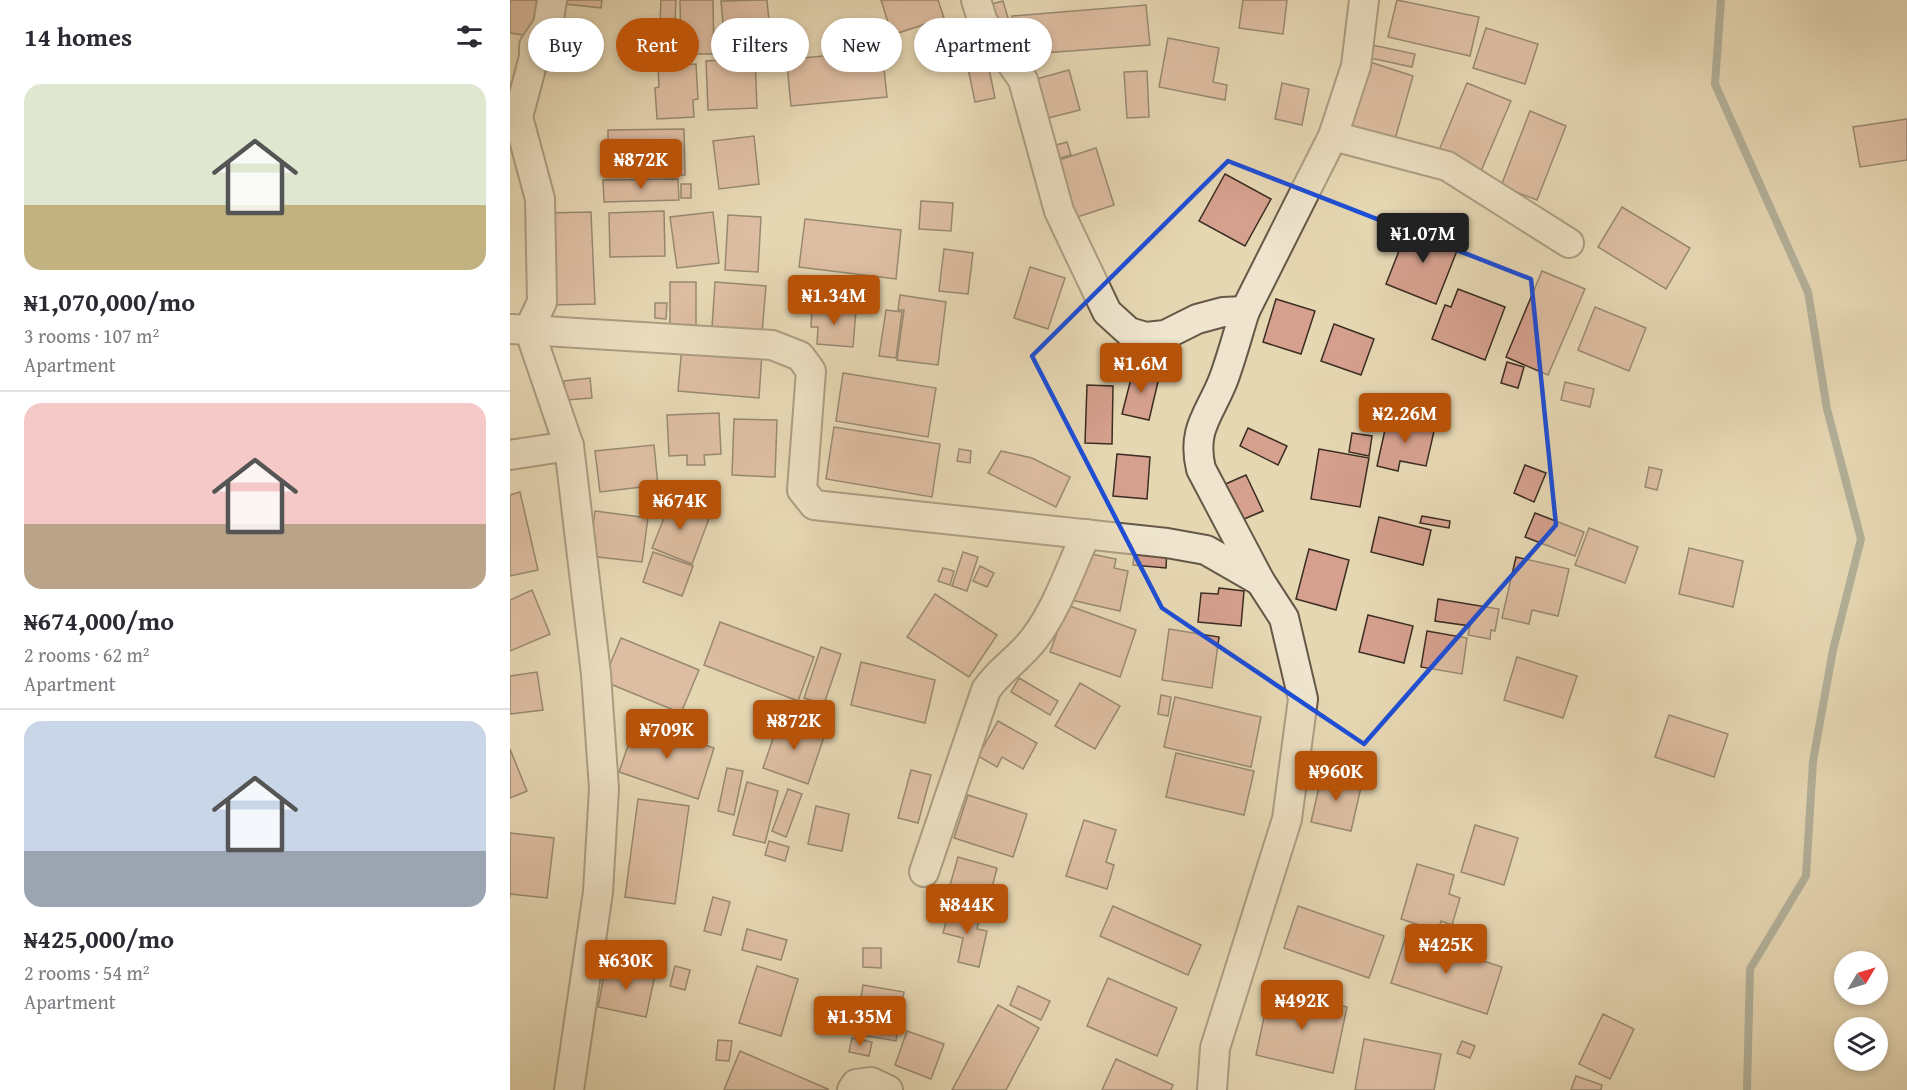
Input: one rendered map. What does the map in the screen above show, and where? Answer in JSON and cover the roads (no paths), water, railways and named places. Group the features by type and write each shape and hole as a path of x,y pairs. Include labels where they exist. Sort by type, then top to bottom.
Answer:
{"street":[{"path":"519,329 542,302 540,199 519,111 534,57 536,40 551,18 552,0"},
{"path":"976,0 983,22 1023,80 1059,211 1107,312 1129,332 1146,337 1165,335 1197,319 1223,312 1245,311"},
{"path":"1212,1090 1215,1048 1287,819 1303,699 1284,618 1260,580 1201,469 1196,448 1201,427 1224,379 1245,311 1333,136 1356,66 1364,0"},
{"path":"1333,136 1447,166 1569,243"},
{"path":"519,329 569,446 596,674 604,789 598,892 569,1090"},
{"path":"519,329 772,345 800,356 811,371 802,490 814,505 1086,534 1206,550 1260,580"},
{"path":"510,454 569,446"},
{"path":"924,872 986,690 995,676 1033,641 1046,620 1086,534"},
{"path":"852,1090 856,1084 871,1082 888,1090"}],"waterway":[{"path":"1721,0 1715,84 1808,292 1827,409 1861,539 1833,650 1813,761 1806,876 1750,969 1747,1090"}]}
